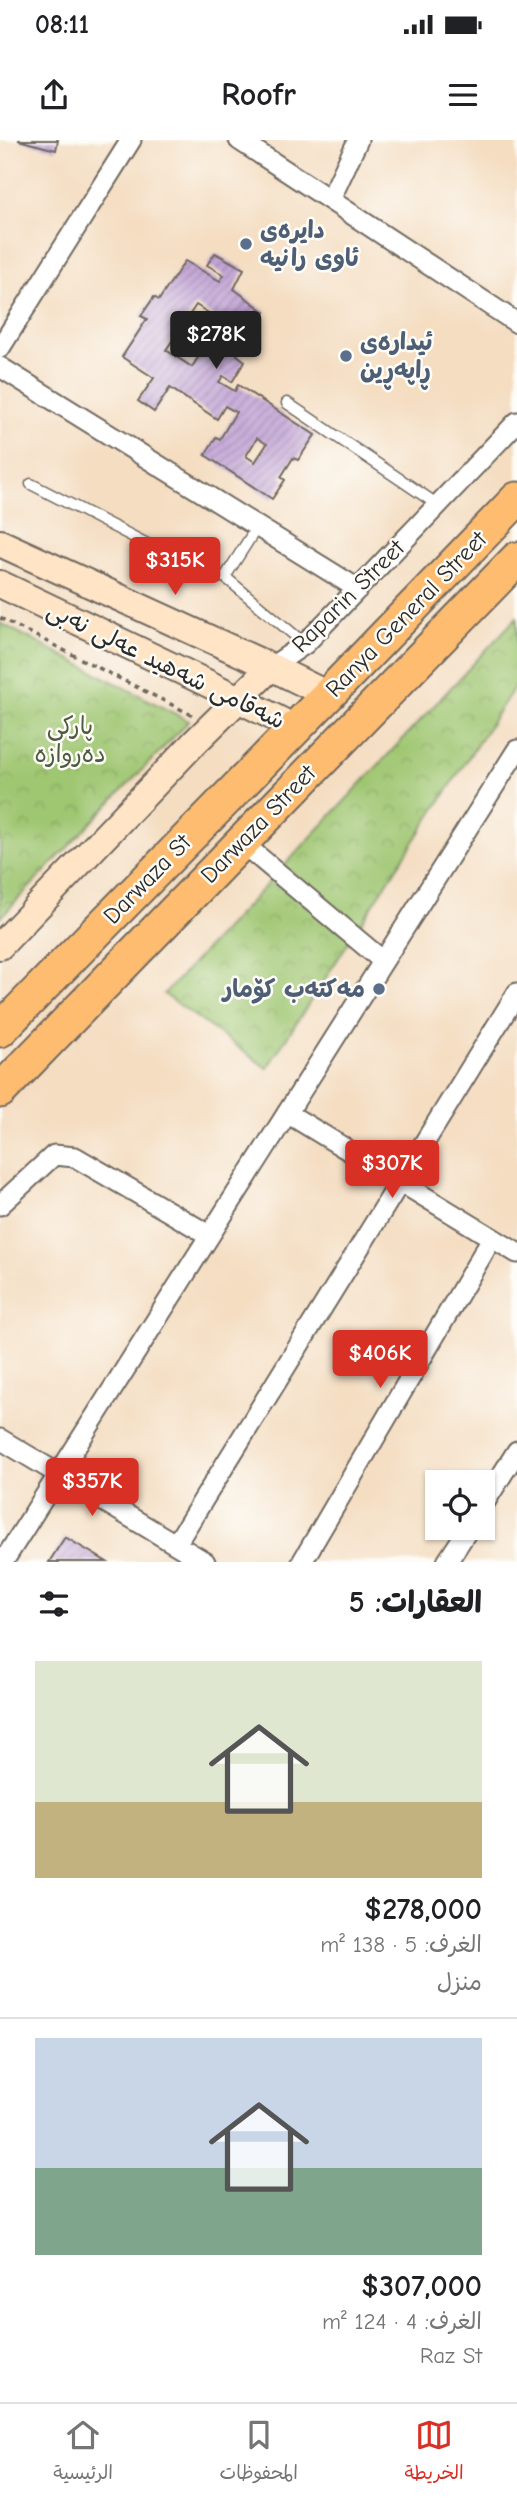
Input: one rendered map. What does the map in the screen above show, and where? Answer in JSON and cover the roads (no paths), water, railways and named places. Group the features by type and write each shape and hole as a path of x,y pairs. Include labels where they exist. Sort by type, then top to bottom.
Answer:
{"highway":[{"name":"Ranya General Street","path":"295,728 517,499"},
{"name":"Darwaza Street","path":"0,1091 517,559"},
{"name":"Darwaza St","path":"0,1030 295,728"}],"main road":[{"name":"شەقامی شەهید عەلی نەبی","path":"0,543 328,695"},
{"name":"شەقامی شەهید عەلی نەبی","path":"0,584 295,728"},
{"name":"Raparin Street","path":"0,946 271,667"}],"street":[{"path":"0,348 131,140"},
{"path":"239,140 517,323"},
{"path":"330,200 358,140"},
{"path":"0,367 358,589"},
{"name":"Raparin Street","path":"271,667 305,644 517,422"},
{"path":"3,1562 517,750"},
{"path":"241,842 383,961"},
{"path":"176,1544 517,993"},
{"path":"287,1113 509,1243 302,1562"},
{"path":"0,1205 54,1155 75,1157 209,1236"},
{"path":"0,1439 205,1562"},
{"path":"495,1486 517,1451"},
{"path":"447,1562 461,1540"}],"lane":[{"path":"287,403 438,505"},
{"path":"32,484 211,577 225,577 305,644"},
{"path":"225,577 257,527"}],"place":[{"name":"دایرەی ئاوی رانیە","path":"246,244"},
{"name":"ئیدارەی ڕاپەڕین","path":"346,356"},
{"name":"مەکتەب کۆمار","path":"379,989"}],"park label":[{"name":"پارکی دەروازە","path":"70,740"}]}
